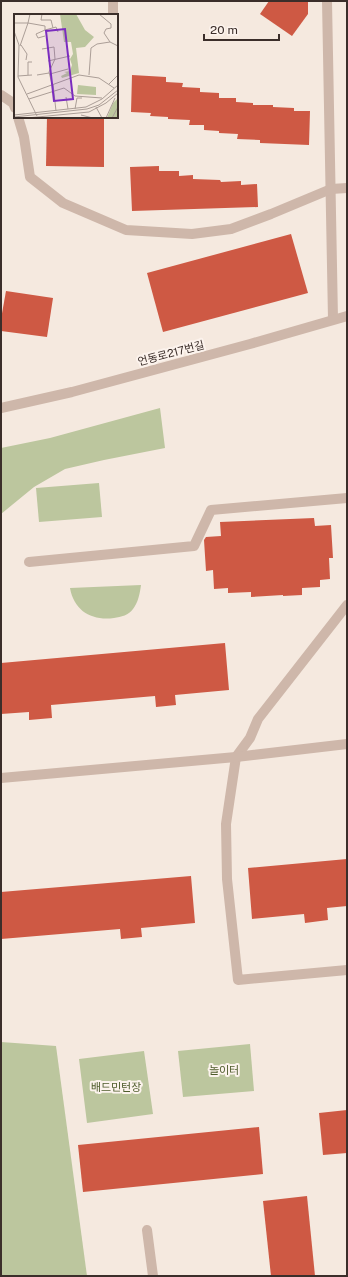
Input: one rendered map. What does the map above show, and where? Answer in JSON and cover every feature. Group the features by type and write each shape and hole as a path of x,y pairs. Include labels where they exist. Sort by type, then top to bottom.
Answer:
{"street":[{"path":"113,1 113,14"},
{"path":"327,1 333,319"},
{"path":"1,95 13,103 14,106"},
{"path":"18,118 24,137 30,177 63,203 126,230 192,234 231,229 331,189 347,188"},
{"name":"언동로217번길","path":"1,408 72,392 347,316"},
{"path":"29,562 194,546 211,510 347,498"},
{"path":"347,605 258,719 250,738 236,758 226,824 226,871 238,980 347,970"},
{"path":"1,778 236,758 347,744"},
{"path":"147,1230 153,1276"}],"green space":[{"path":"160,408 165,448 65,469 34,487 1,514 1,448 50,438"},
{"path":"99,483 102,517 39,522 36,488"},
{"path":"141,585 135,607 131,611 122,616 106,619 91,616 85,613 75,603 70,588"},
{"path":"1,1042 56,1046 87,1276 1,1276"},
{"name":"놀이터","path":"250,1044 254,1091 183,1097 178,1051"},
{"name":"배드민턴장","path":"144,1051 153,1114 87,1123 79,1059"}],"building":[{"path":"269,1 308,1 308,14 292,36 260,14"},
{"path":"132,75 166,77 166,82 183,83 182,87 200,88 200,92 219,93 219,98 236,98 236,102 253,103 253,105 273,105 273,107 294,108 294,111 310,111 309,145 260,143 260,140 237,139 238,134 219,133 219,131 204,130 204,125 189,125 190,120 168,119 168,117 150,116 151,113 131,112"},
{"path":"47,118 104,118 104,167 46,166"},
{"path":"159,166 159,171 179,171 179,176 193,175 193,179 220,180 221,182 241,181 241,185 257,184 258,207 132,211 130,167"},
{"path":"291,234 308,293 163,332 147,273"},
{"path":"6,291 53,298 47,337 1,331 1,319"},
{"path":"314,518 315,526 331,525 333,558 329,558 330,579 320,580 320,587 302,588 302,595 251,597 251,592 228,593 228,588 214,589 213,570 206,571 204,540 206,537 221,536 220,522"},
{"path":"225,643 229,690 175,695 176,705 156,707 155,696 51,705 52,718 29,720 29,712 1,714 1,663"},
{"path":"347,859 347,906 327,908 328,920 305,923 304,914 252,919 248,868"},
{"path":"191,876 195,923 141,928 142,937 121,939 120,929 1,939 1,892"},
{"path":"347,1110 347,1153 323,1155 319,1113"},
{"path":"259,1127 263,1174 83,1192 78,1145"},
{"path":"307,1196 315,1276 271,1276 263,1201"}]}
